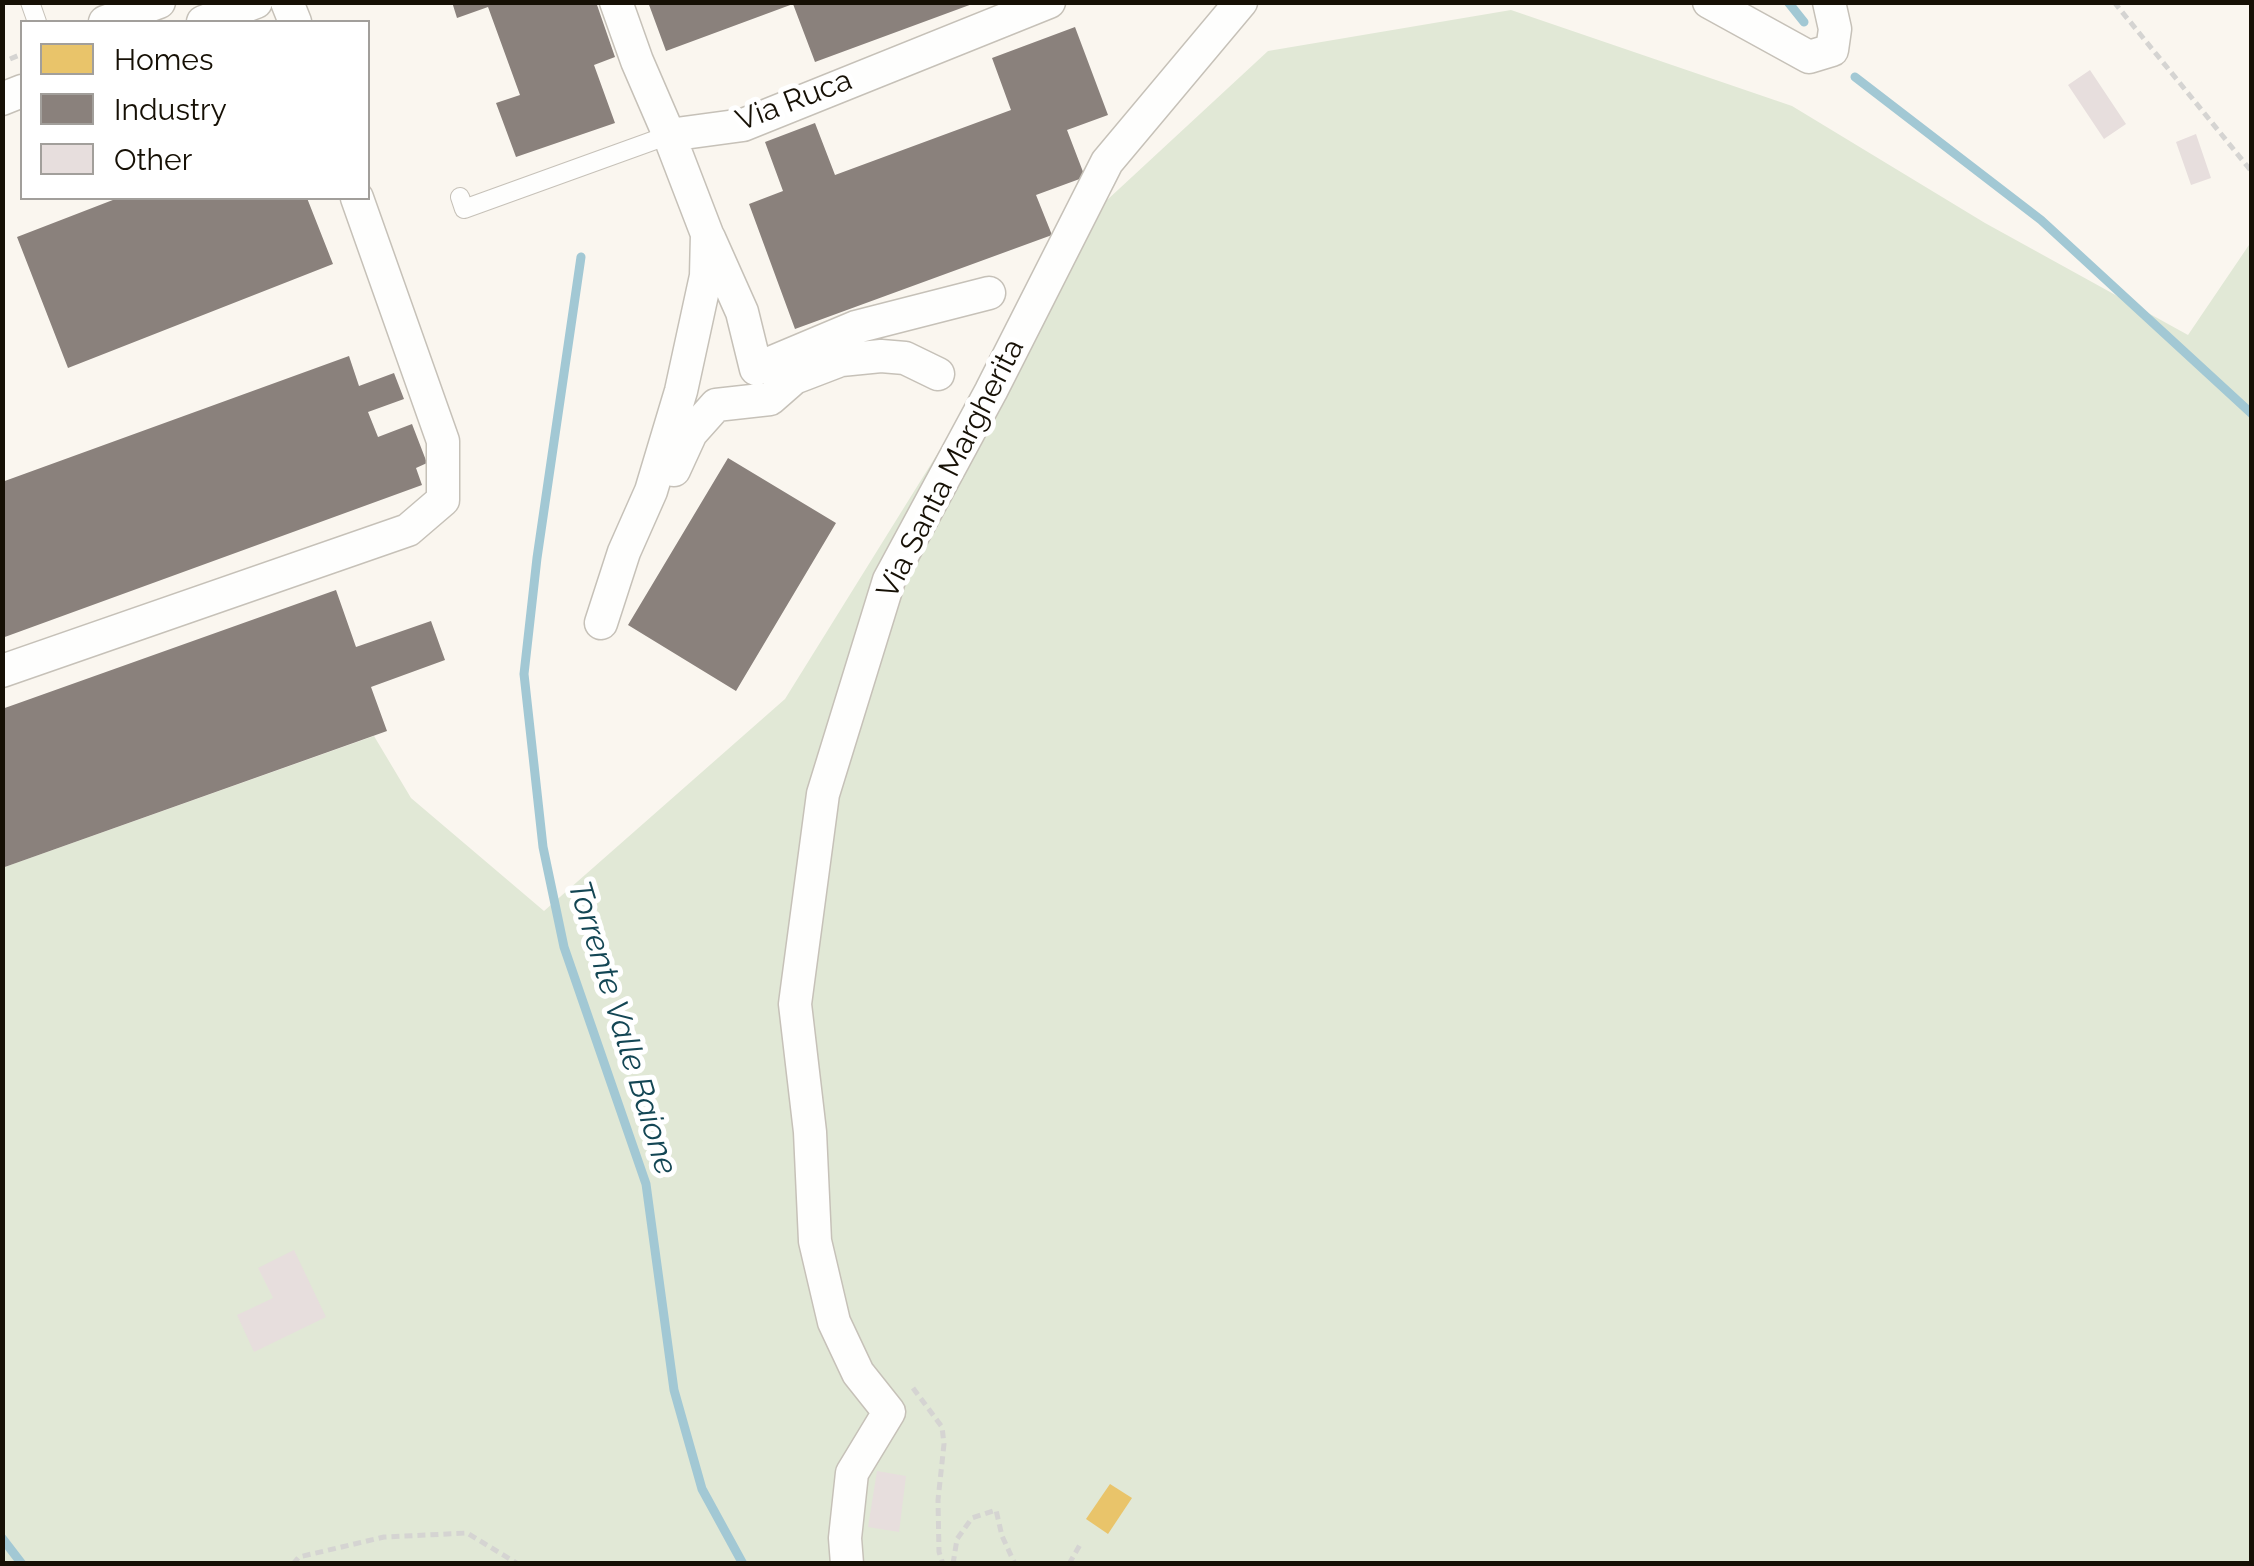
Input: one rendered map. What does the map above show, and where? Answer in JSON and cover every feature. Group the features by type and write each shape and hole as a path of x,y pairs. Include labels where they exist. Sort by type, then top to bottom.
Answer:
{"street":[{"path":"110,20 160,2"},
{"path":"208,20 256,2"},
{"path":"616,2 637,62 742,312 756,369 856,327 989,293"},
{"name":"Via Ruca","path":"669,135 743,125 1049,2"},
{"name":"Via Santa Margherita","path":"847,1564 845,1538 852,1474 888,1412 858,1373 834,1322 815,1241 810,1132 795,1004 823,794 889,580 991,391 1107,162 1241,2"},
{"path":"1709,2 1809,56 1832,50 1835,29 1829,2"},
{"path":"2,672 408,530 443,500 443,441 358,200"},
{"path":"600,623 651,490 681,391 706,276 707,234"},
{"path":"633,532 671,479 691,433 716,405 770,398 794,378 841,360 905,358 938,374"}],"lane":[{"path":"460,198 464,209 669,135"}],"path":[{"path":"2114,2 2252,172"},
{"path":"942,1564 938,1500 944,1444"},
{"path":"953,1564 957,1539 972,1518 996,1510 1015,1564"},
{"path":"293,1564 299,1557 384,1537 467,1532 518,1564"},
{"path":"1069,1564 1081,1543"}],"green space":[{"path":"1511,10 1792,106 1985,223 2188,335 2251,242 2251,1563 3,1563 2,868 374,736 411,798 544,911 785,699 1079,226 1268,51"}],"building: Homes":[{"path":"1110,1484 1132,1498 1108,1534 1086,1519"}],"building: Industry":[{"path":"452,2 596,2 615,57 594,65 615,123 516,157 496,103 520,95 488,7 457,18"},
{"path":"648,2 975,3 815,62 793,4 666,51"},
{"path":"1075,27 1108,115 1067,130 1085,177 1036,195 1052,235 795,329 749,204 783,191 765,142 815,123 835,175 1011,110 992,58"},
{"path":"113,200 308,200 333,264 68,368 17,237"},
{"path":"349,356 359,386 394,373 404,399 368,412 378,437 412,424 427,463 416,468 422,485 2,638 2,482"},
{"path":"728,458 836,523 736,691 628,625"},
{"path":"336,590 356,647 431,621 445,660 371,687 387,731 2,868 2,709"}],"building: Other":[{"path":"2090,70 2126,124 2104,139 2068,85"},
{"path":"2196,134 2211,178 2191,185 2176,142"},
{"path":"294,1250 326,1317 254,1352 237,1315 273,1298 258,1268"},
{"path":"877,1471 906,1476 899,1532 868,1527"}],"waterway":[{"path":"1788,2 1804,22"},
{"path":"1855,77 2041,220 2252,414"},
{"name":"Torrente Valle Baione","path":"581,257 524,674 543,847 564,947 646,1184 674,1390 702,1489 743,1564"},
{"path":"2,1538 22,1564"}]}
